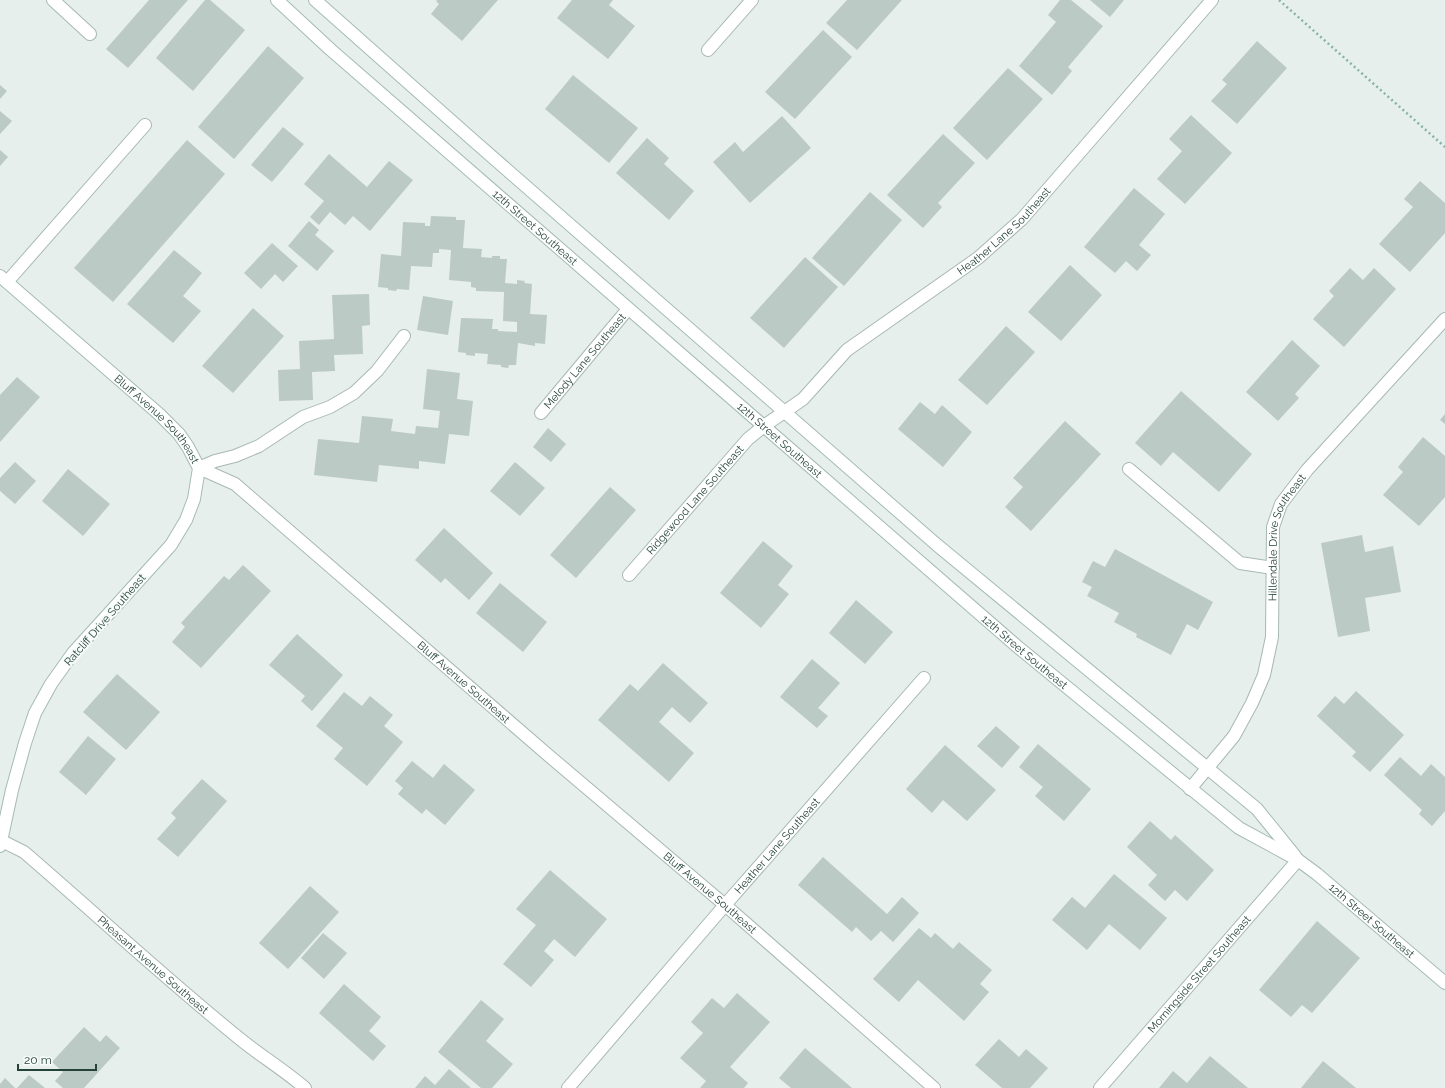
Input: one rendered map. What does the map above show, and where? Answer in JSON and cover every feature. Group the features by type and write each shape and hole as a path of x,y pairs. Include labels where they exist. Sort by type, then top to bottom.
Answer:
{"street":[{"path":"53,0 90,34"},
{"name":"12th Street Southeast","path":"277,0 331,50 1013,643 1239,828 1298,860 1317,874 1445,983"},
{"name":"12th Street Southeast","path":"315,0 936,545 1257,809 1298,860"},
{"path":"708,50 752,0"},
{"name":"Heather Lane Southeast","path":"764,426 803,399 847,350 978,258 1022,219 1212,0"},
{"path":"4,279 145,125"},
{"name":"Bluff Avenue Southeast","path":"4,279 159,414 179,434 199,468 235,484 548,755 725,905 934,1088"},
{"name":"Melody Lane Southeast","path":"541,413 628,309"},
{"name":"Hillendale Drive Southeast","path":"1190,789 1234,736 1252,703 1264,675 1272,638 1273,528 1281,504 1307,470 1445,319"},
{"path":"199,468 259,446 303,417 330,407 354,393 377,371 404,336"},
{"name":"Ridgewood Lane Southeast","path":"629,576 748,439 764,426"},
{"name":"Ratcliff Drive Southeast","path":"1,844 12,790 25,742 35,713 51,684 73,653 171,545 186,520 194,499 199,468"},
{"path":"1129,468 1240,563 1273,568"},
{"name":"Heather Lane Southeast","path":"568,1088 725,905 924,678"},
{"name":"Pheasant Avenue Southeast","path":"1,844 24,852 240,1039 289,1074 305,1088"},
{"name":"Morningside Street Southeast","path":"1100,1088 1298,860"}],"path":[{"path":"1279,0 1445,147"}],"building":[{"path":"149,0 188,0 128,68 106,49"},
{"path":"205,0 210,0 245,30 193,91 156,58"},
{"path":"498,0 462,41 431,14 439,4 436,1"},
{"path":"572,0 613,0 609,5 635,26 608,59 557,18"},
{"path":"847,0 902,0 857,50 826,23"},
{"path":"1060,0 1071,0 1103,26 1068,67 1072,71 1052,95 1019,66 1056,22 1048,15"},
{"path":"1090,0 1124,0 1110,17"},
{"path":"823,30 852,57 795,119 765,92"},
{"path":"1257,41 1287,68 1237,124 1211,101 1227,84 1222,80"},
{"path":"268,46 304,78 234,159 198,127"},
{"path":"1008,68 1043,99 987,160 953,128"},
{"path":"573,75 638,128 609,163 545,109"},
{"path":"0,85 7,91 0,99"},
{"path":"0,111 12,121 0,134"},
{"path":"1191,115 1232,153 1185,204 1157,179 1182,151 1169,139"},
{"path":"782,116 811,148 750,203 713,162 735,142 743,152"},
{"path":"283,127 304,144 272,182 251,165"},
{"path":"943,134 975,163 938,203 942,207 923,228 887,195"},
{"path":"647,138 669,158 664,164 694,191 669,220 616,173"},
{"path":"187,140 225,174 113,302 74,268"},
{"path":"0,150 8,157 0,166"},
{"path":"329,154 367,187 389,161 413,180 370,231 353,216 345,225 330,212 319,225 310,217 324,201 304,184"},
{"path":"1420,181 1445,203 1445,233 1410,272 1379,244 1413,207 1404,199"},
{"path":"1134,188 1165,214 1139,245 1151,255 1137,271 1126,261 1115,273 1084,247"},
{"path":"870,192 902,220 844,286 812,258"},
{"path":"431,216 456,217 456,220 465,220 463,248 482,249 481,257 492,258 492,256 500,256 500,259 507,259 505,283 517,284 517,280 532,284 530,314 547,315 545,344 535,343 535,346 518,343 516,365 509,365 508,368 501,367 501,365 487,364 488,354 475,353 475,356 458,352 461,318 493,319 492,329 498,329 498,331 517,332 517,322 503,321 504,292 476,291 476,288 471,287 471,282 449,280 451,250 439,249 439,253 433,253 432,267 411,266 409,290 397,289 396,291 378,287 381,254 401,256 403,222 425,223 425,226 430,226"},
{"path":"309,221 319,230 315,235 334,251 317,271 288,246"},
{"path":"272,243 298,266 283,282 275,274 261,289 244,273"},
{"path":"174,250 202,273 183,296 201,311 173,343 127,304"},
{"path":"805,257 838,287 784,348 750,318"},
{"path":"1070,265 1102,295 1061,341 1028,312"},
{"path":"1350,268 1363,280 1374,268 1396,289 1344,347 1313,319 1334,296 1329,291"},
{"path":"369,294 370,325 362,326 363,354 334,355 335,371 312,372 313,400 279,401 278,370 300,369 299,341 334,339 332,295"},
{"path":"423,296 453,301 448,335 417,330"},
{"path":"253,308 284,336 233,393 202,366"},
{"path":"1006,326 1035,352 987,405 958,380"},
{"path":"1292,340 1320,366 1295,394 1299,398 1278,421 1246,392"},
{"path":"427,369 460,373 457,399 473,401 469,436 449,434 445,464 419,461 419,469 379,465 377,482 314,475 318,439 359,443 362,416 393,419 391,431 415,434 416,426 438,428 440,411 423,409"},
{"path":"17,377 40,397 0,442 0,395"},
{"path":"1181,391 1252,454 1219,492 1173,452 1161,466 1135,443"},
{"path":"920,402 935,414 942,405 972,432 943,467 898,429"},
{"path":"1445,414 1445,424 1440,420"},
{"path":"1065,421 1101,454 1031,531 1005,507 1023,487 1013,478"},
{"path":"548,428 566,444 551,462 533,447"},
{"path":"1423,437 1445,456 1445,497 1419,526 1383,495 1403,472 1398,467"},
{"path":"15,462 36,481 15,504 0,491 0,478"},
{"path":"515,462 545,488 520,516 490,491"},
{"path":"68,469 110,504 83,536 42,501"},
{"path":"610,487 636,510 576,578 550,555"},
{"path":"444,528 493,573 469,600 445,578 441,583 415,560"},
{"path":"1362,535 1365,552 1393,546 1401,592 1365,598 1370,631 1338,637 1321,543"},
{"path":"763,541 793,566 778,585 789,594 761,628 720,593"},
{"path":"1115,549 1213,602 1198,630 1187,624 1171,655 1136,637 1137,634 1114,622 1119,613 1087,596 1092,587 1082,582 1093,561 1105,567"},
{"path":"243,565 271,591 201,668 172,642 185,627 181,623 224,576 229,580"},
{"path":"500,583 547,622 523,652 476,613"},
{"path":"856,600 893,632 865,664 829,633"},
{"path":"297,634 343,675 312,711 301,701 305,696 269,665"},
{"path":"812,659 840,683 818,708 828,716 817,728 780,697"},
{"path":"663,663 708,703 690,723 672,707 659,722 694,753 669,782 598,720 630,684 638,691"},
{"path":"117,674 160,712 126,750 83,712"},
{"path":"1356,691 1404,735 1370,772 1352,756 1356,752 1317,716 1335,696 1344,704"},
{"path":"344,692 362,706 370,696 393,715 384,726 403,742 367,786 334,759 343,748 316,726"},
{"path":"996,726 1020,747 1002,768 977,746"},
{"path":"88,736 116,759 86,795 59,772"},
{"path":"1038,744 1091,789 1064,821 1035,796 1043,787 1019,767"},
{"path":"945,745 996,790 967,821 943,800 932,813 906,789"},
{"path":"1400,757 1421,776 1431,764 1445,777 1445,811 1432,826 1419,814 1422,810 1384,775"},
{"path":"412,761 433,778 444,764 475,790 445,825 426,809 422,814 398,794 403,788 395,781"},
{"path":"202,779 227,801 178,857 157,839 176,818 171,813"},
{"path":"1150,821 1171,840 1175,835 1214,870 1187,901 1175,890 1165,901 1148,885 1157,875 1127,847"},
{"path":"823,857 887,914 902,897 919,913 893,942 881,931 871,941 856,927 852,932 798,885"},
{"path":"550,870 607,919 575,957 554,939 544,951 554,960 531,987 503,964 536,925 516,909"},
{"path":"1114,874 1167,918 1140,950 1109,924 1087,950 1052,920 1072,897 1085,908"},
{"path":"310,886 339,912 288,969 259,943"},
{"path":"1317,921 1360,958 1312,1013 1302,1005 1291,1017 1259,990"},
{"path":"919,928 931,938 935,933 953,949 959,942 992,970 980,984 989,992 964,1021 918,980 899,1002 873,979"},
{"path":"323,933 347,953 324,979 301,958"},
{"path":"344,984 381,1017 369,1031 386,1046 373,1061 319,1013"},
{"path":"737,993 770,1022 730,1067 748,1083 744,1088 700,1088 706,1081 680,1058 703,1033 691,1022 712,998 724,1008"},
{"path":"481,1000 504,1019 486,1041 513,1064 492,1088 481,1088 438,1052"},
{"path":"84,1027 100,1042 106,1035 120,1048 84,1088 63,1088 55,1081 63,1072 52,1062"},
{"path":"999,1039 1019,1057 1026,1049 1048,1068 1030,1088 1002,1088 975,1065"},
{"path":"805,1048 852,1088 791,1088 779,1078"},
{"path":"1210,1056 1248,1088 1159,1088 1173,1071 1187,1083"},
{"path":"1323,1061 1356,1088 1301,1088"},
{"path":"449,1069 471,1088 415,1088 425,1076 435,1085"},
{"path":"29,1075 45,1088 17,1088"},
{"path":"5,1078 15,1088 0,1088 0,1084"}]}
